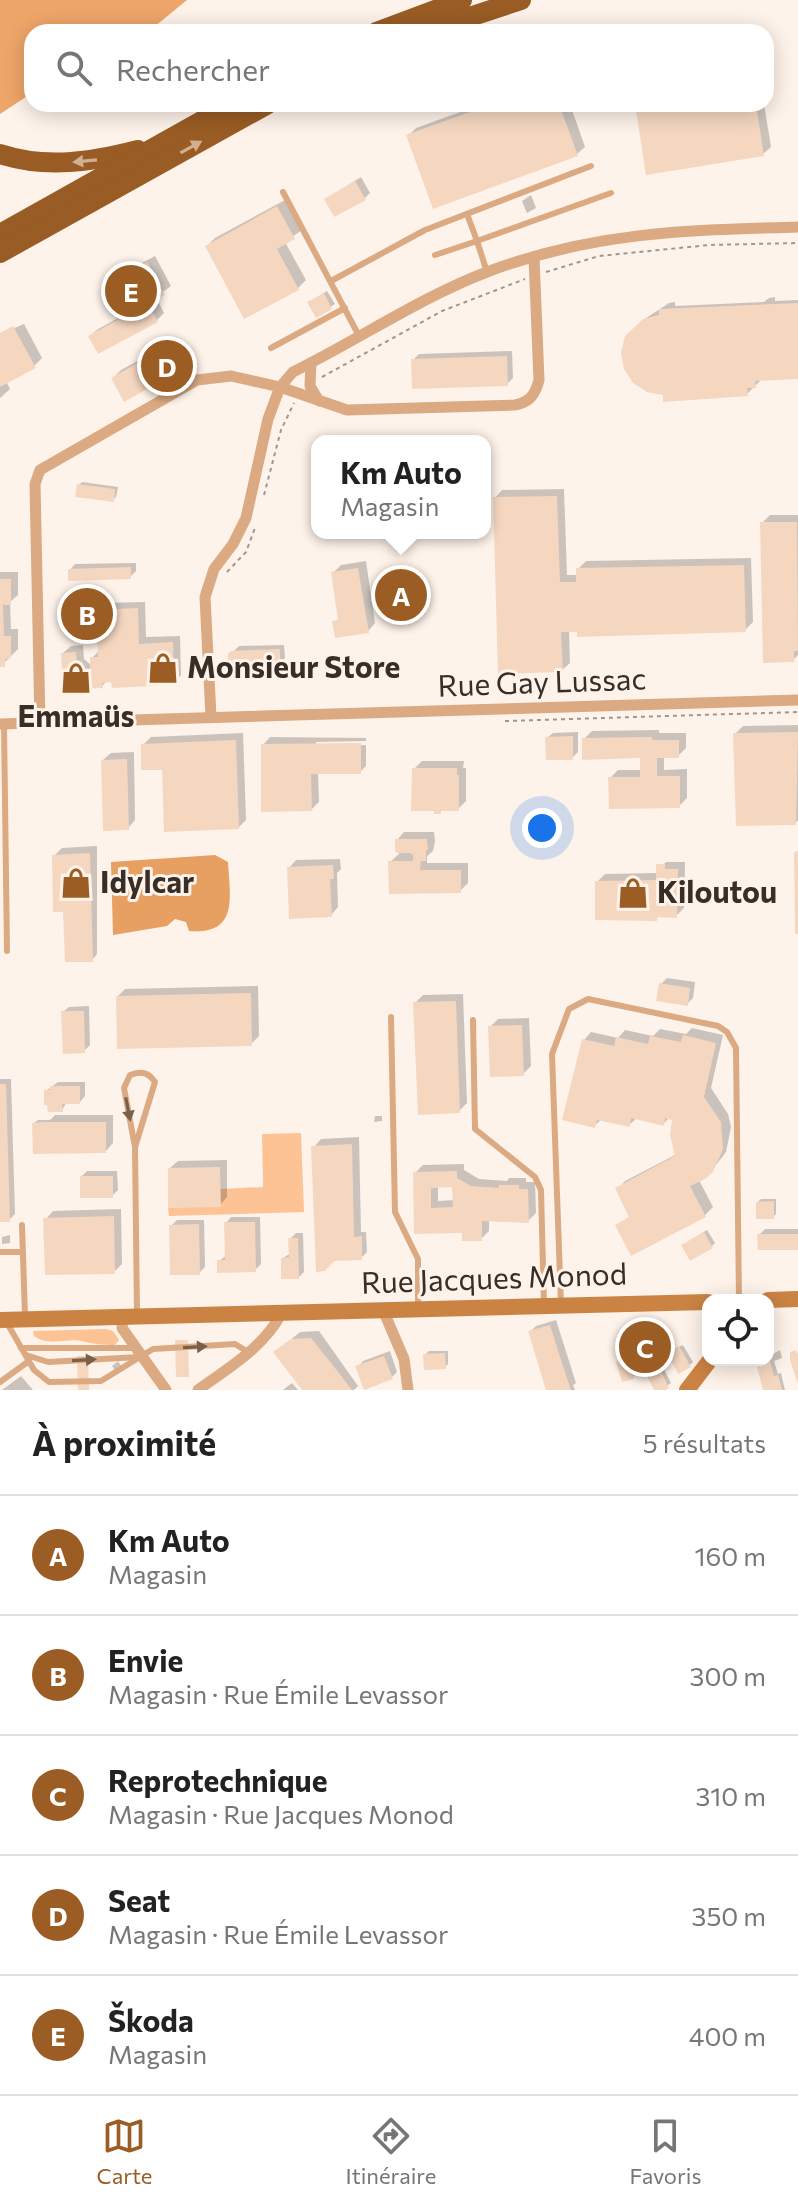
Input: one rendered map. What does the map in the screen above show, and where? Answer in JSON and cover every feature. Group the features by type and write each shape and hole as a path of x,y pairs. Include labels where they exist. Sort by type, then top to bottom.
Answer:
{"highway":[{"path":"398,24 462,0"},
{"path":"448,24 521,0"},
{"path":"0,234 218,112"},
{"path":"0,253 254,112"},
{"path":"0,154 40,163 95,161 161,145"}],"street":[{"path":"211,717 205,597 214,569 233,544 246,518 268,419 280,387 293,372 487,272 534,257 594,240 661,232 798,227"},
{"path":"40,723 35,484 40,470 197,380 231,376 280,387 347,410 515,405 527,402 536,393 539,380 534,257"},
{"path":"311,363 310,386 320,402"},
{"name":"Rue Gay Lussac","path":"2,724 798,700"},
{"path":"774,1300 798,1299"},
{"name":"Rue Jacques Monod","path":"3,1320 702,1302"},
{"path":"383,1310 404,1359 408,1390"},
{"path":"198,1390 248,1352 274,1326 281,1314"},
{"path":"130,1317 122,1328 166,1390"},
{"path":"687,1390 705,1366"}],"lane":[{"path":"331,281 425,230 591,166"},
{"path":"283,192 359,336"},
{"path":"435,255 611,193"},
{"path":"467,214 487,272"},
{"path":"271,348 345,308"},
{"path":"2,724 7,951"},
{"path":"561,1305 552,1054 569,1009 588,999 718,1026 727,1032 736,1048 739,1294"},
{"path":"391,1017 395,1212 418,1259 418,1309"},
{"path":"473,1020 475,1129 535,1177 541,1190 544,1305"},
{"path":"130,1317 135,1147 124,1088 130,1075 140,1072 150,1075 155,1082 135,1147"},
{"path":"22,1225 25,1319"},
{"path":"0,1252 23,1252"},
{"path":"3,1320 34,1370 49,1382 101,1381 140,1352"},
{"path":"27,1358 48,1362 153,1349 235,1344 248,1352"},
{"path":"21,1348 140,1352"},
{"path":"0,1382 27,1358"}],"shaded area":[{"path":"0,0 187,0 158,24 24,24 24,98 0,114"},
{"path":"215,855 228,862 230,889 228,912 216,927 189,931 186,922 175,919 167,926 113,935 111,862"},
{"path":"301,1133 304,1212 169,1216 168,1208 220,1189 263,1187 262,1134"},
{"path":"33,1331 113,1331 119,1340 115,1345 75,1340 45,1341 34,1336"}],"building":[{"path":"470,112 562,112 578,156 433,209 406,135"},
{"path":"636,112 757,112 764,156 646,175"},
{"path":"355,181 366,200 334,217 324,199"},
{"path":"277,206 295,239 277,249 299,290 244,319 205,246"},
{"path":"147,262 165,295 148,304 158,322 98,354 88,336 123,317 106,285"},
{"path":"324,293 332,309 316,318 307,302"},
{"path":"798,303 798,379 755,381 756,388 747,388 748,396 663,402 663,395 647,392 633,383 624,369 621,353 625,336 643,319 659,315 659,309"},
{"path":"13,326 36,368 0,387 0,333"},
{"path":"170,345 183,369 124,402 111,378"},
{"path":"507,356 508,386 412,389 411,359"},
{"path":"77,484 115,489 114,502 75,497"},
{"path":"557,496 560,582 576,582 576,568 744,565 746,632 577,637 577,632 561,632 563,672 498,674 493,497"},
{"path":"760,522 797,522 798,651 794,651 794,662 763,663"},
{"path":"131,567 131,579 68,581 68,569"},
{"path":"358,568 369,633 335,638 332,621 338,620 331,572"},
{"path":"0,579 11,579 11,605 3,605 4,636 11,636 11,658 5,659 5,667 0,667"},
{"path":"96,599 97,610 138,608 139,644 173,642 174,685 112,688 111,682 102,683 103,688 79,689 62,674 61,653 76,652 77,667 83,672 90,672 90,657 98,657 97,630 69,631 68,600"},
{"path":"280,649 280,666 275,666 275,671 236,673 236,668 228,668 228,654 231,651"},
{"path":"798,732 796,825 736,826 733,733"},
{"path":"573,736 573,760 546,760 545,737"},
{"path":"652,737 652,740 679,740 679,758 657,758 657,776 680,776 680,808 609,809 608,777 640,777 640,758 582,760 582,738"},
{"path":"236,740 239,829 164,832 162,770 141,770 141,744"},
{"path":"361,743 361,774 311,774 312,811 261,812 261,744"},
{"path":"127,759 129,830 103,831 101,760"},
{"path":"412,768 457,768 459,811 434,814 434,811 411,811"},
{"path":"395,839 427,839 426,861 421,861 420,870 461,870 461,893 389,894 388,861 413,861 410,853 395,851"},
{"path":"798,851 798,934 795,934 794,852"},
{"path":"90,853 93,962 65,962 63,912 53,912 52,855"},
{"path":"656,864 665,864 665,869 678,869 677,918 657,917 657,921 595,920 595,881 656,880"},
{"path":"333,865 334,879 330,879 332,917 289,919 287,867"},
{"path":"659,983 690,988 688,1006 656,1001"},
{"path":"251,993 252,1046 117,1049 116,996"},
{"path":"456,1001 460,1113 418,1115 413,1002"},
{"path":"61,1011 84,1011 85,1053 63,1054"},
{"path":"522,1025 524,1076 490,1077 488,1026"},
{"path":"683,1035 716,1043 704,1097 721,1122 723,1149 713,1172 690,1186 706,1217 631,1256 615,1225 629,1217 615,1188 675,1156 670,1135 672,1120 665,1118 664,1126 631,1118 630,1127 597,1120 595,1128 562,1120 582,1039 614,1046 616,1037 648,1044 650,1036 681,1042"},
{"path":"0,1084 6,1084 10,1222 0,1222"},
{"path":"50,1086 80,1086 80,1104 62,1104 63,1112 48,1112 47,1105 44,1105 44,1090 50,1090"},
{"path":"106,1122 106,1153 33,1154 32,1123"},
{"path":"352,1144 354,1237 362,1236 362,1260 334,1261 325,1271 316,1272 311,1146"},
{"path":"220,1167 221,1207 168,1208 168,1168"},
{"path":"457,1171 457,1178 471,1186 499,1188 499,1185 519,1185 519,1189 528,1189 529,1223 482,1221 482,1241 462,1241 462,1233 414,1234 413,1172","holes":["452,1187 453,1207 431,1208 431,1188"]},
{"path":"80,1176 113,1176 113,1198 80,1198"},
{"path":"774,1201 774,1219 756,1219 756,1202"},
{"path":"114,1216 115,1274 45,1275 43,1218"},
{"path":"224,1222 255,1222 256,1272 217,1273 217,1260 225,1260"},
{"path":"199,1224 200,1275 170,1275 169,1225"},
{"path":"704,1232 713,1248 690,1261 681,1245"},
{"path":"757,1234 798,1234 798,1250 758,1250"},
{"path":"288,1238 298,1238 299,1279 281,1279 281,1258 289,1257"},
{"path":"550,1325 571,1390 546,1390 528,1331"},
{"path":"639,1328 646,1340 662,1331 669,1344 639,1360 626,1335"},
{"path":"311,1338 352,1390 302,1390 273,1352 291,1339"},
{"path":"175,1340 188,1340 189,1377 176,1377"},
{"path":"679,1346 691,1367 678,1374 667,1353"},
{"path":"796,1350 798,1384 790,1360 790,1352"},
{"path":"445,1353 446,1369 424,1370 423,1354"},
{"path":"77,1356 88,1356 89,1390 78,1390"},
{"path":"384,1356 393,1379 364,1390 355,1366"},
{"path":"628,1358 634,1379 622,1382 616,1362"},
{"path":"655,1359 669,1388 666,1390 654,1390 642,1366"},
{"path":"757,1366 771,1366 774,1376 778,1375 782,1390 763,1390"}],"place":[{"name":"Škoda","path":"131,291"},
{"name":"Seat","path":"167,366"},
{"name":"Km Auto","path":"401,595"},
{"name":"Envie","path":"87,614"},
{"name":"Monsieur Store","path":"163,668"},
{"name":"Emmaüs","path":"76,678"},
{"name":"Idylcar","path":"76,883"},
{"name":"Kiloutou","path":"633,893"},
{"name":"Reprotechnique","path":"645,1347"}]}
